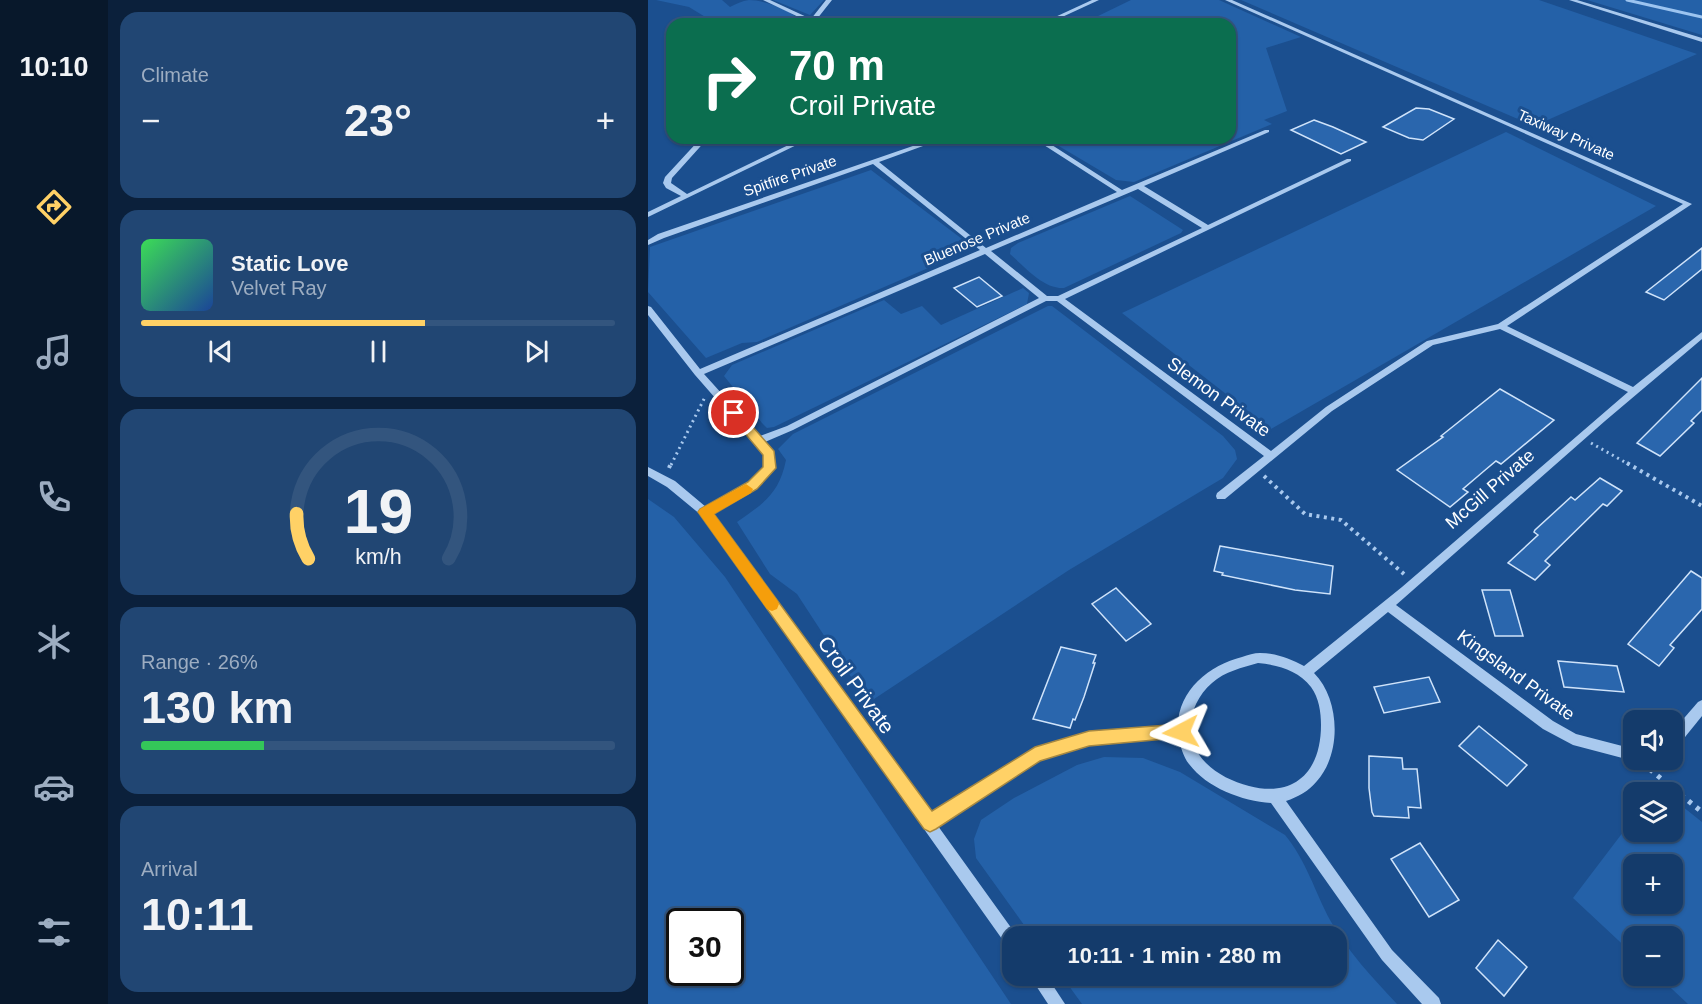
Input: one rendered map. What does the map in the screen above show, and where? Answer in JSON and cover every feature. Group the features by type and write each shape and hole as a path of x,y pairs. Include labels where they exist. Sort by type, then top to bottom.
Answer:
{"street":[{"path":"766,0 803,18"},
{"path":"814,18 829,0"},
{"path":"1056,18 1096,0"},
{"name":"Taxiway Private","path":"1228,0 1688,204 1501,326"},
{"path":"1572,0 1702,40"},
{"name":"Bluenose Private","path":"1236,144 1267,131"},
{"path":"686,196 667,183 669,177 700,144"},
{"path":"648,215 795,144"},
{"name":"Spitfire Private","path":"648,243 661,236 926,144"},
{"path":"1045,144 1120,192"},
{"name":"Bluenose Private","path":"698,373 1236,144"},
{"path":"758,441 800,423 1045,298 1059,299 1349,160"},
{"path":"875,163 1045,298"},
{"path":"1137,185 1208,228"},
{"name":"Slemon Private","path":"1059,299 1271,456 1329,409 1430,343 1501,326"},
{"path":"648,309 698,373 770,454 769,468 752,486 705,512"},
{"path":"1501,326 1632,390"},
{"name":"McGill Private","path":"1305,673 1388,605 1632,390 1702,335"},
{"path":"1221,496 1271,456"},
{"name":"Croil Private","path":"648,471 663,479 705,512 930,823 1002,927"},
{"name":"Kingsland Private","path":"1388,605 1548,725 1573,738 1623,752"},
{"path":"1275,659 1305,673 1319,688 1327,706 1325,749 1318,771 1300,788 1275,797 1247,793 1228,787 1207,775 1187,749 1181,732 1185,711 1205,681 1222,668 1239,661 1275,659"},
{"path":"1683,729 1702,706"},
{"path":"930,823 1035,755 1089,739 1181,732"},
{"path":"1275,797 1387,955 1433,1004"},
{"path":"1044,986 1057,1004"}],"path":[{"path":"663,479 710,386"},
{"path":"1580,437 1702,506"},
{"path":"1255,468 1305,514 1341,520 1413,583"},
{"path":"1650,770 1702,812"}],"shaded area":[{"path":"656,0 722,0 730,7 744,1 755,0 785,10 797,18 707,18 689,7"},
{"path":"773,0 824,0 810,15"},
{"path":"1131,0 1219,0 1301,37 1266,48 1287,111 1264,120 1272,124 1236,139 1236,18 1094,18"},
{"path":"1241,0 1539,0 1697,54 1534,126"},
{"path":"1587,0 1702,0 1702,35"},
{"path":"1506,132 1656,206 1271,429 1122,313"},
{"path":"1055,144 1149,144 1152,146 1157,144 1224,144 1134,182 1116,180"},
{"path":"871,170 971,246 970,250 757,342 742,343 706,358 648,292 650,247"},
{"path":"1130,196 1183,230 1181,233 1064,288 1042,281 1010,254 1011,248 1018,243"},
{"path":"1023,288 1029,293 1027,304 774,427 767,428 762,423 724,376 732,365 884,300 901,314 922,306 941,325"},
{"path":"1052,306 1223,436 1235,450 1237,459 1223,478 1069,570 868,703 797,594 770,574 737,522 763,503 775,490 786,460 778,449 793,434"},
{"path":"648,499 674,517 725,577 1011,1004 648,1004"},
{"path":"1104,757 1143,758 1180,772 1285,835 1305,865 1334,926 1025,926 976,858 974,839 981,820 1014,798 1077,765"},
{"path":"1683,807 1702,822 1702,1004 1688,1004 1669,986 1683,986 1683,926 1623,926 1623,945 1573,898 1623,832 1623,842 1683,842"},
{"path":"1347,947 1397,1004 1082,1004 1069,986 1347,986"}],"building":[{"path":"1416,108 1429,109 1454,119 1423,140 1409,138 1383,127"},
{"path":"1314,120 1366,142 1341,154 1291,130"},
{"path":"1702,248 1702,269 1664,300 1646,292"},
{"path":"979,277 1002,296 977,307 954,288"},
{"path":"1702,378 1702,410 1691,421 1694,423 1660,456 1637,443"},
{"path":"1500,389 1554,420 1501,464 1496,461 1484,471 1463,489 1468,492 1450,507 1397,470 1443,437 1441,436"},
{"path":"1600,478 1622,491 1607,506 1603,504 1545,561 1550,565 1535,580 1508,563 1538,535 1534,532 1535,530 1571,497 1575,500"},
{"path":"1220,546 1333,566 1330,594 1295,590 1222,575 1223,573 1214,571"},
{"path":"1691,571 1702,578 1702,609 1670,645 1674,648 1659,666 1628,644"},
{"path":"1116,588 1151,624 1126,641 1092,604"},
{"path":"1482,590 1510,590 1523,636 1495,636"},
{"path":"1061,647 1096,655 1084,697 1070,728 1033,719"},
{"path":"1558,661 1617,666 1624,692 1564,687"},
{"path":"1429,677 1440,702 1384,713 1374,687"},
{"path":"1479,726 1527,765 1507,786 1459,746"},
{"path":"1369,756 1402,758 1403,769 1417,769 1421,808 1408,807 1409,818 1374,816 1369,788"},
{"path":"1420,843 1459,900 1429,917 1391,859"},
{"path":"1498,940 1527,967 1504,996 1476,968"}],"waterway":[{"path":"1627,0 1702,17"}],"slow traffic":[{"path":"746,489 705,512 772,604"}],"route":[{"path":"734,413 770,454 769,468 752,486 705,512 930,823 1035,755 1089,739 1181,732"}]}
